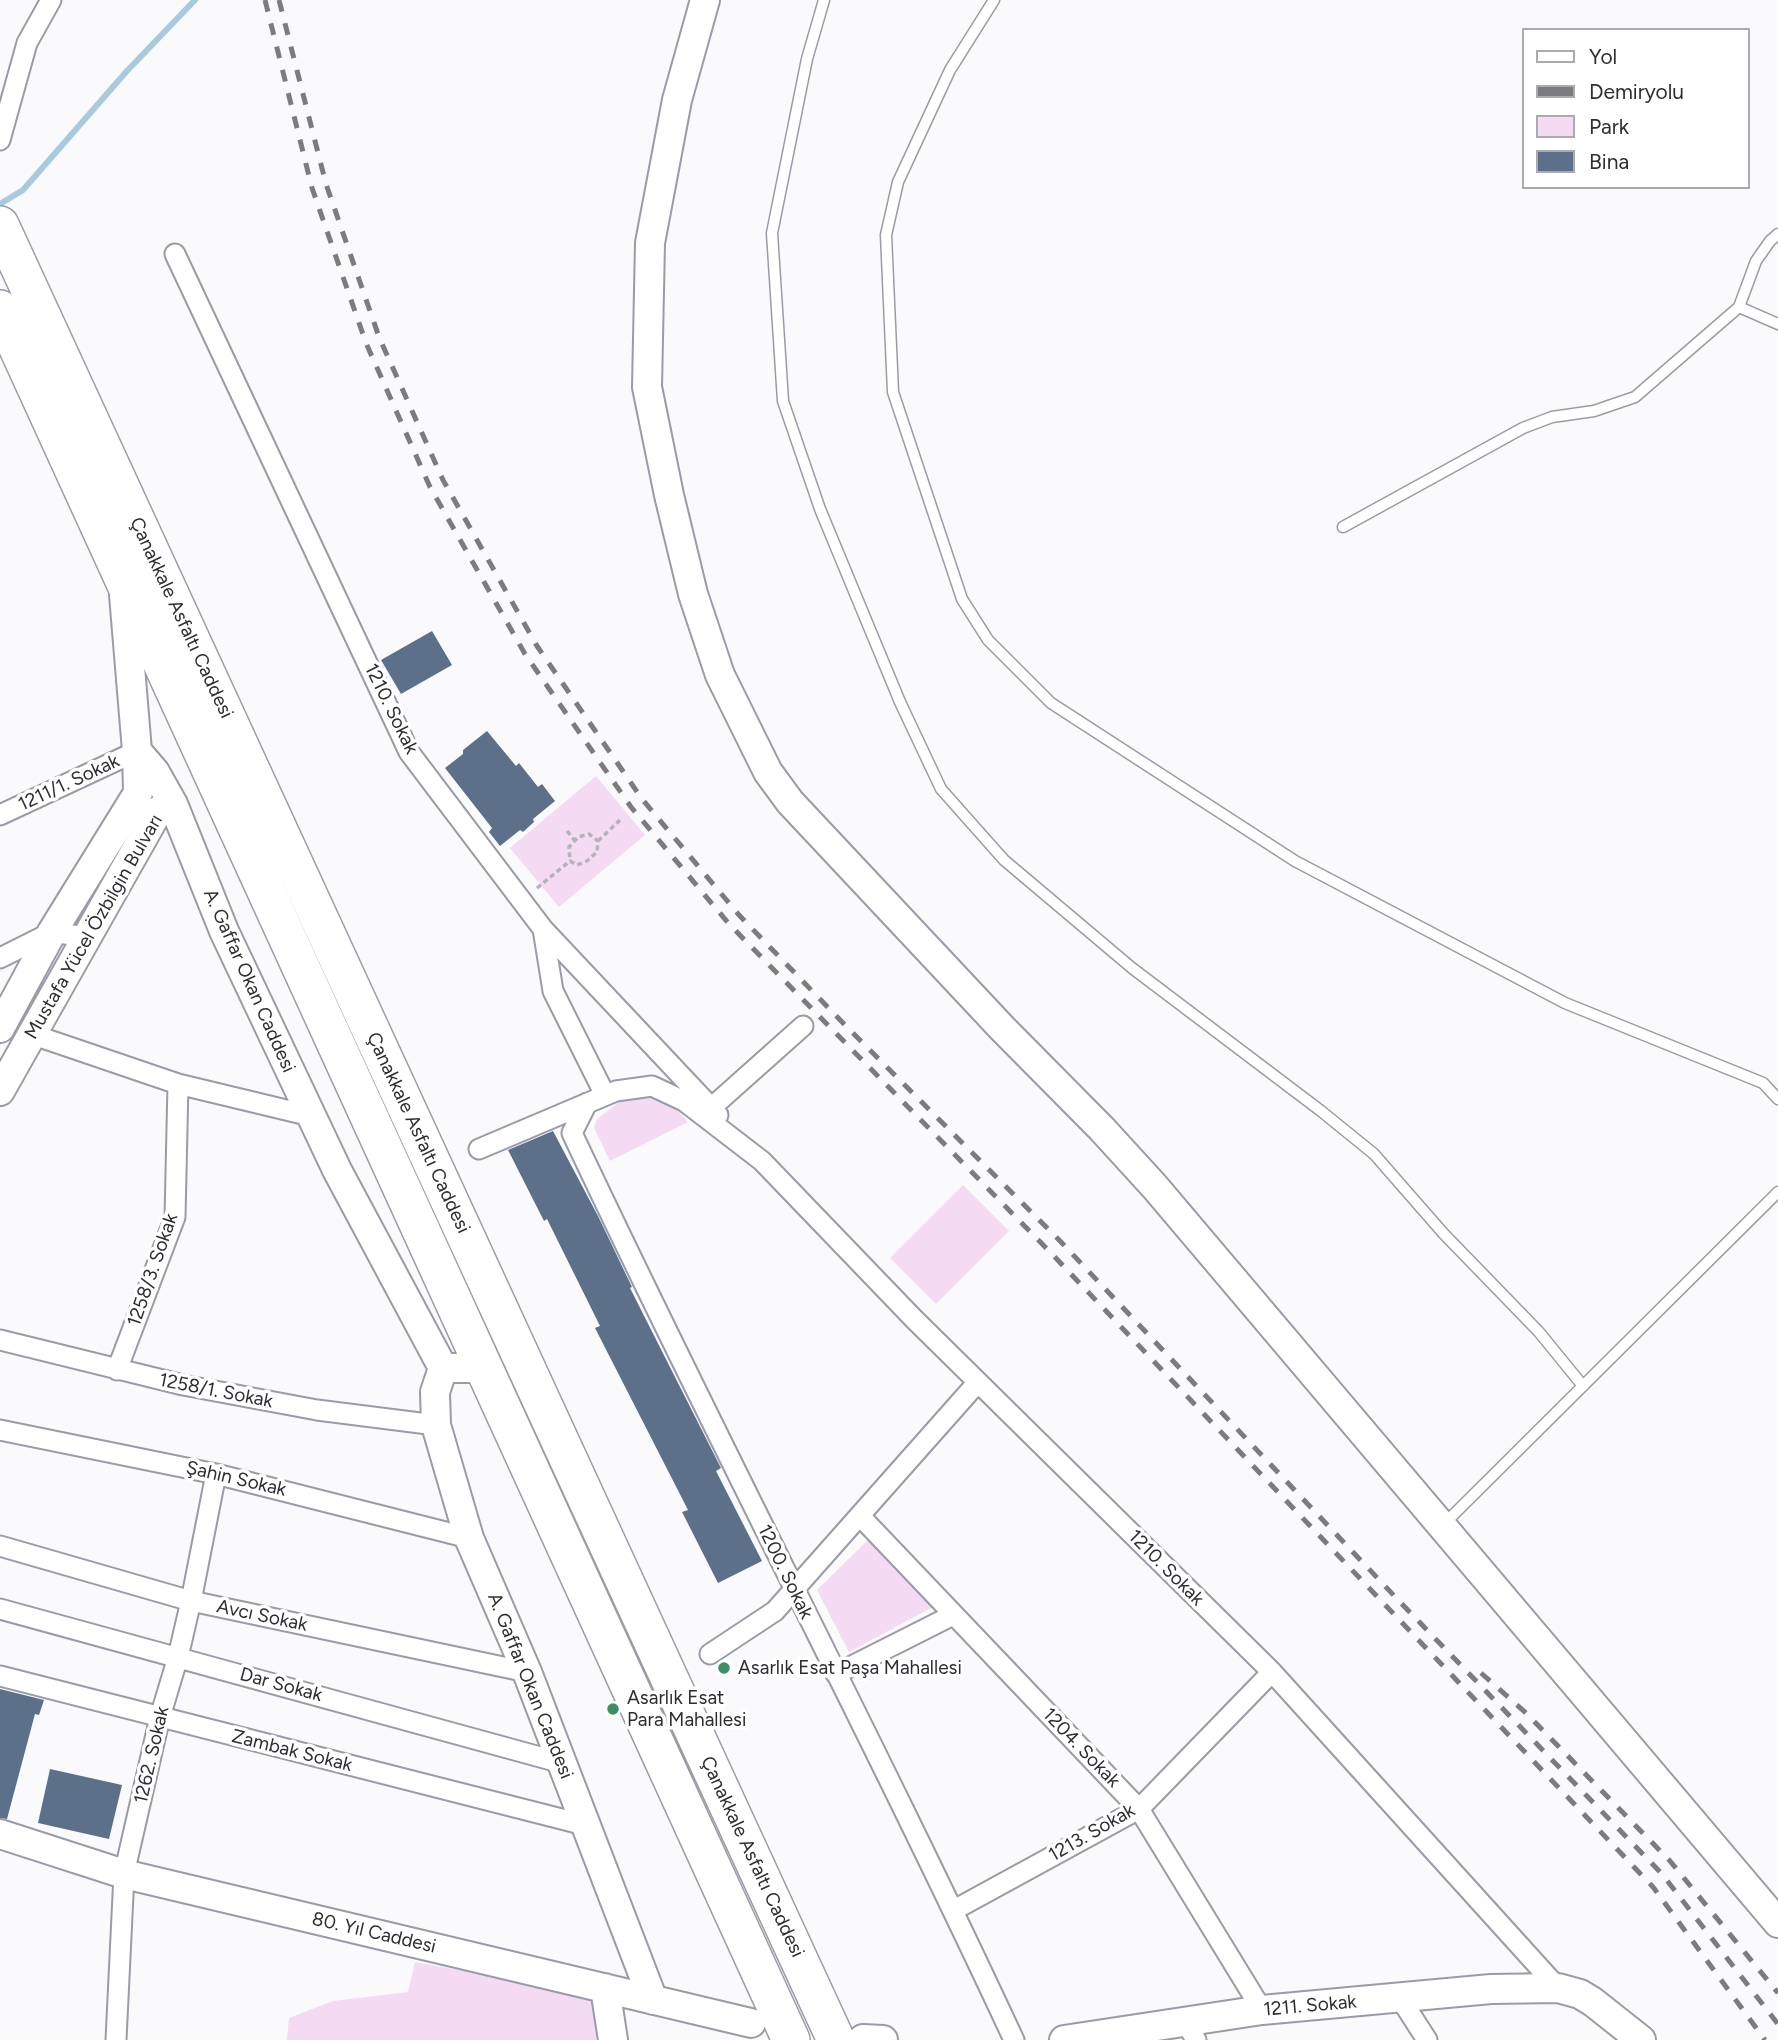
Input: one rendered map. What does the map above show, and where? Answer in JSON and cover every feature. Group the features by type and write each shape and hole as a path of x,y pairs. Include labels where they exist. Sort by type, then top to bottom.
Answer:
{"highway":[{"name":"Çanakkale Asfaltı Caddesi","path":"0,225 861,2040"},
{"name":"Çanakkale Asfaltı Caddesi","path":"0,309 791,2040"}],"street":[{"path":"0,140 27,43 51,0"},
{"path":"705,0 677,100 650,243 647,387 693,594 720,675 768,772 790,802 1137,1168 1778,1923"},
{"name":"1210. Sokak","path":"175,254 409,752 543,929 711,1108 978,1382 1272,1672 1558,1987"},
{"path":"122,575 137,751"},
{"name":"Mustafa Yücel Özbilgin Bulvarı","path":"0,1091 156,803 137,751"},
{"name":"1211/1. Sokak","path":"0,815 137,751"},
{"name":"Mustafa Yücel Özbilgin Bulvarı","path":"0,1028 52,932 156,803"},
{"name":"A. Gaffar Okan Caddesi","path":"156,803 224,931 337,1170 443,1368 435,1392 436,1425 469,1538 527,1672 653,2000"},
{"path":"543,929 552,991 596,1099"},
{"path":"0,958 52,932 86,936"},
{"path":"711,1108 803,1026"},
{"path":"31,1034 178,1084 311,1116"},
{"name":"1258/3. Sokak","path":"117,1370 175,1217 178,1084"},
{"name":"1210. Sokak","path":"479,1149 616,1091 652,1086 684,1101 762,1161"},
{"name":"1200. Sokak","path":"596,1099 572,1133 794,1591 954,1910 1014,2040"},
{"name":"1258/1. Sokak","path":"0,1340 183,1385 317,1410 436,1425"},
{"path":"443,1368 486,1368"},
{"path":"710,1654 775,1611 978,1382"},
{"name":"Şahin Sokak","path":"0,1430 216,1474 469,1538"},
{"name":"1262. Sokak","path":"117,2040 124,1874 160,1717 191,1601 216,1474"},
{"name":"1204. Sokak","path":"860,1516 1139,1809 1262,2010"},
{"name":"Avcı Sokak","path":"0,1546 191,1601 527,1672"},
{"name":"Dar Sokak","path":"0,1609 562,1763"},
{"path":"836,1674 953,1615"},
{"name":"1213. Sokak","path":"954,1910 1139,1809 1272,1672"},
{"name":"Zambak Sokak","path":"0,1676 585,1825"},
{"name":"80. Yıl Caddesi","path":"0,1834 124,1874 751,2023"},
{"path":"1558,1987 1594,2002 1635,2037"},
{"name":"1211. Sokak","path":"1064,2040 1191,2031 1262,2010 1492,1989 1558,1987"},
{"path":"605,1988 613,2040"},
{"path":"1399,1998 1427,2040"}],"lane":[{"path":"824,0 807,59 772,233 783,401 826,522 900,702 941,789 1004,860 1132,968 1374,1154 1443,1233 1539,1332 1583,1386"},
{"path":"995,0 950,70 921,132 898,182 886,235 893,392 962,599 988,640 1051,703 1295,861 1565,1003 1763,1083 1778,1099"},
{"path":"1343,527 1523,428 1552,417 1594,411 1635,397 1739,307 1756,261 1778,234"},
{"path":"1739,307 1778,324"},
{"path":"1442,1525 1777,1196"}],"path":[{"path":"570,861 577,865 590,859 597,852 598,841 621,819"},
{"path":"566,831 575,841"},
{"path":"570,861 569,847 575,841 589,834 598,841"},
{"path":"590,859 594,864"},
{"path":"522,900 570,861"}],"green space":[{"path":"596,776 645,835 559,907 510,848"},
{"path":"649,1093 672,1104 688,1122 610,1161 594,1128 597,1119 628,1095"},
{"path":"963,1185 1009,1231 936,1304 890,1258"},
{"path":"868,1540 933,1607 849,1652 817,1590"},
{"path":"415,1962 601,1996 596,2040 287,2040 289,2018 333,2001 408,1992"}],"building":[{"path":"432,631 452,665 401,694 381,660"},
{"path":"487,731 516,766 519,763 538,787 542,784 555,801 533,819 534,822 523,832 520,830 500,846 489,832 492,828 445,768"},
{"path":"553,1131 598,1216 632,1287 630,1288 721,1468 716,1471 762,1561 718,1583 682,1512 688,1510 595,1328 600,1326 547,1219 544,1221 508,1150"},
{"path":"0,1689 44,1700 39,1715 35,1714 7,1819 0,1818"},
{"path":"50,1769 122,1785 109,1839 38,1823"}],"waterway":[{"path":"0,204 23,190 126,72 195,0"}],"railway":[{"path":"265,0 312,188 366,343 430,487 525,654 631,807 729,924 1050,1252 1653,1887 1765,2040"},
{"path":"279,0 326,184 379,337 443,480 537,646 642,799 739,915 1061,1242 1400,1602 1662,1874 1778,2024"},
{"path":"1481,1673 1526,1713 1670,1861 1778,1993"}],"place":[{"name":"Asarlık Esat Paşa Mahallesi","path":"724,1668"},
{"name":"Asarlık Esat Para Mahallesi","path":"613,1709"}]}
